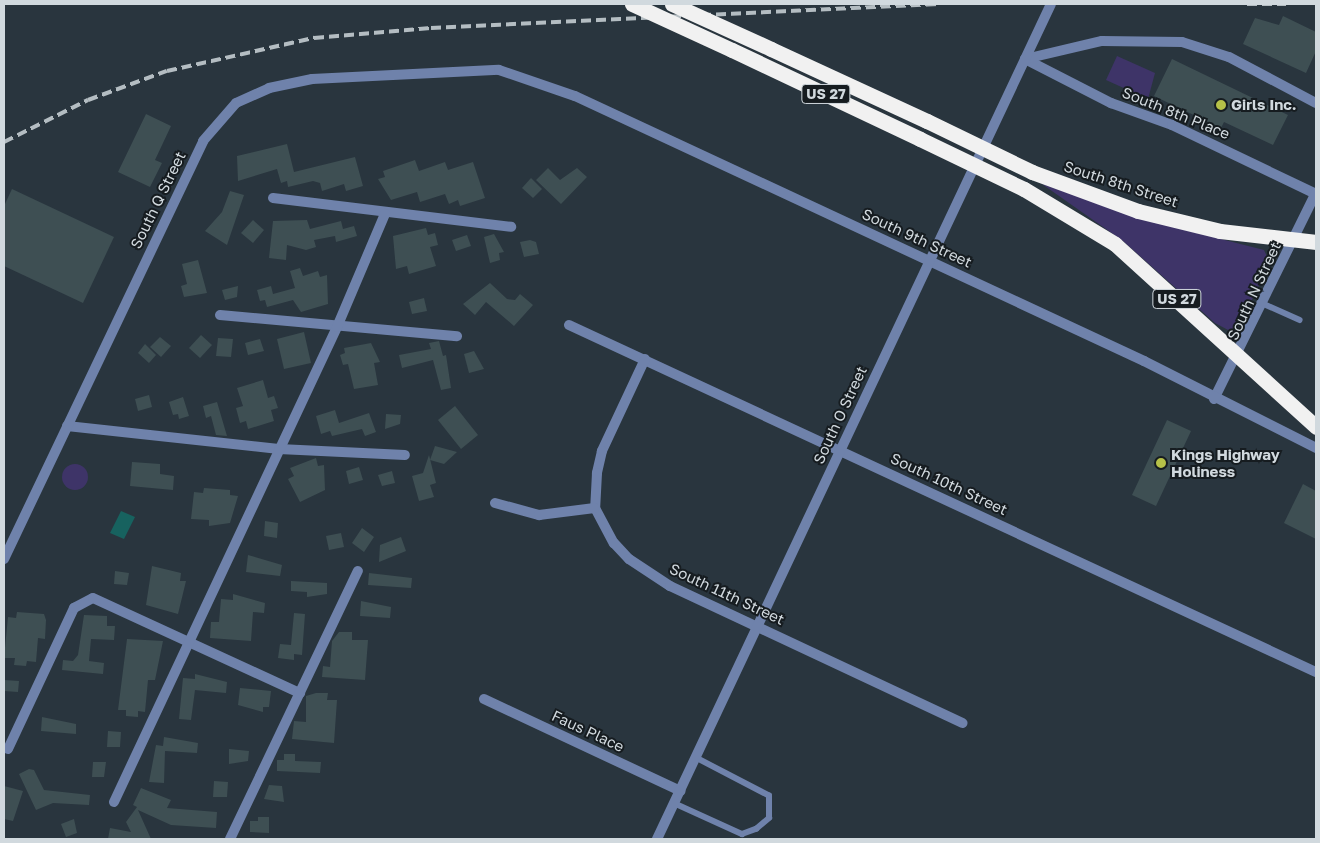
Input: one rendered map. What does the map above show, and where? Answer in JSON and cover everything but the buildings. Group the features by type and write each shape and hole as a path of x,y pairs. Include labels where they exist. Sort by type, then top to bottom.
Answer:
{"highway":[{"name":"US 27","path":"632,4 1024,189 1115,244 1316,427"},
{"name":"South 8th Street","path":"672,4 1032,172 1138,211 1220,232 1316,242"}],"street":[{"name":"South O Street","path":"657,839 840,450 927,259 1051,4"},
{"path":"1025,59 1102,42 1182,42 1229,57 1316,103"},
{"name":"South 8th Place","path":"1025,59 1111,103 1172,125 1316,194"},
{"name":"South 9th Street","path":"499,70 575,96 1144,361 1214,399 1316,448"},
{"name":"South Q Street","path":"4,559 203,141 236,103 268,88 312,79 499,70"},
{"name":"South N Street","path":"1214,399 1239,358 1316,194"},
{"path":"273,198 385,214 511,227"},
{"path":"114,802 337,327 385,214"},
{"path":"220,315 337,327 458,336"},
{"name":"South 10th Street","path":"569,325 1316,672"},
{"path":"495,504 538,515 596,508 602,451 644,359"},
{"path":"66,426 279,450 405,456"},
{"name":"South 11th Street","path":"596,508 602,525 629,559 670,586 757,624 962,723"},
{"path":"230,839 358,571"},
{"path":"8,749 74,608 84,600 103,600 300,693"},
{"name":"Faus Place","path":"484,699 680,791"}],"lane":[{"path":"1264,304 1300,320"},
{"path":"674,803 742,834 769,818 769,796 696,758"}],"shaded area":[{"path":"1117,56 1155,73 1148,99 1106,80"},
{"path":"1042,184 1146,220 1264,250 1270,263 1239,326 1230,331 1215,323 1123,241"},
{"path":"75,464 85,467 88,477 85,487 75,490 65,487 62,477 65,467"},
{"path":"121,511 135,517 124,539 110,533"}],"railway":[{"path":"4,142 88,100 167,71 314,38 431,28 938,4"},
{"path":"1247,4 1286,4"}],"place":[{"name":"Girls Inc.","path":"1221,105"},
{"name":"Kings Highway Holiness","path":"1161,463"}]}
